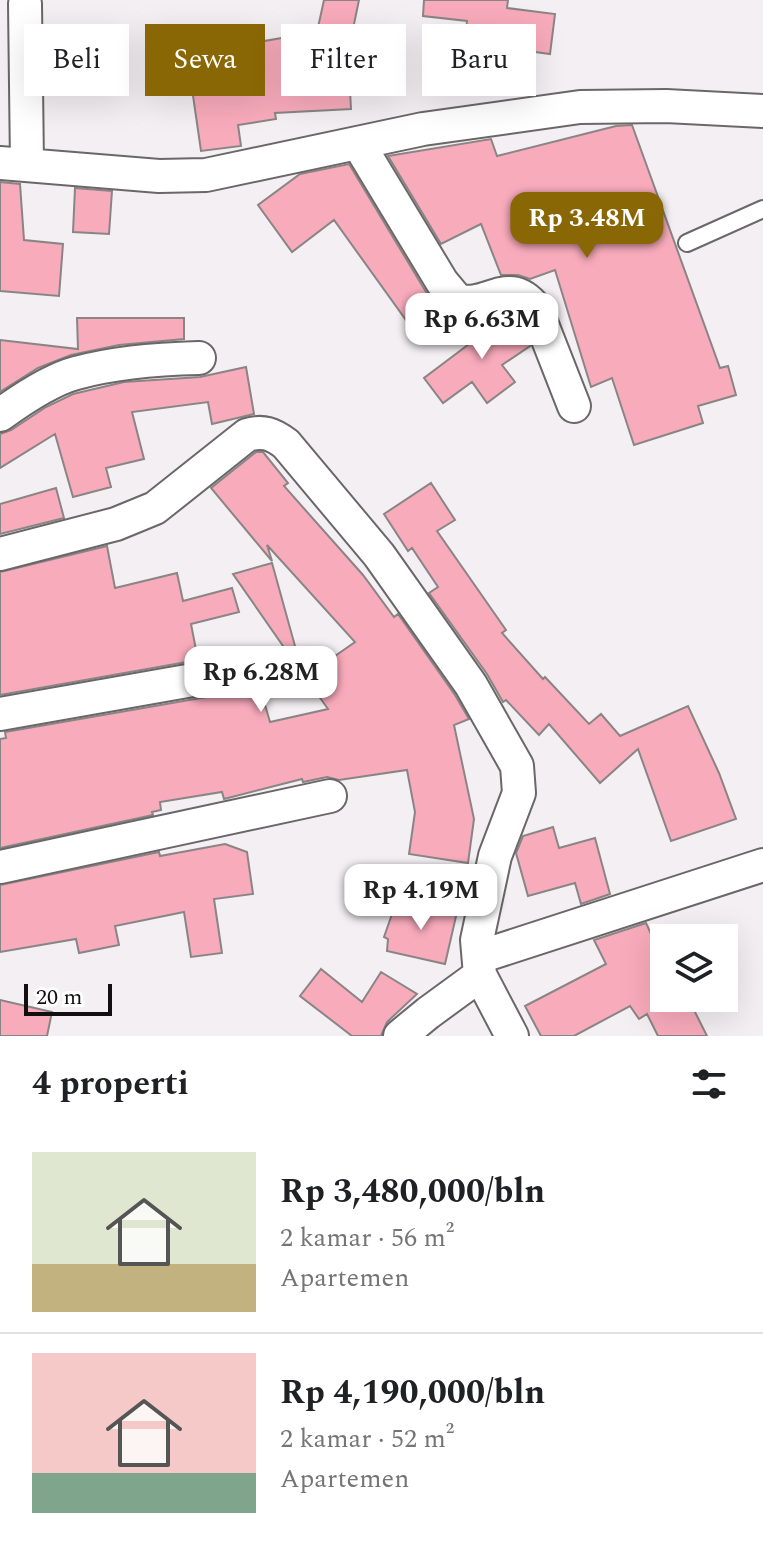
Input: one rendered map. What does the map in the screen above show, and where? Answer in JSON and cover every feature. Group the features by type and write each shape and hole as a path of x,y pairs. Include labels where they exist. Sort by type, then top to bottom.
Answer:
{"street":[{"path":"25,4 14,164 159,176 206,175 491,118 580,107 762,108"},
{"path":"358,143 442,282 457,300 470,303 512,292 530,300 574,406"},
{"path":"0,415 19,401 74,373 144,360 199,358"},
{"path":"0,554 116,524 155,508 247,435 266,433 286,444 379,555 471,685 517,766 519,793 495,856 477,940 480,966 512,1036"},
{"path":"0,714 238,672"},
{"path":"0,867 330,796"},
{"path":"400,1036 480,966 763,865"}],"lane":[{"path":"687,243 763,209"}],"building":[{"path":"324,0 359,0 354,24 319,24"},
{"path":"424,0 508,0 507,8 555,14 550,54 536,52 536,24 467,24 467,21 423,16"},
{"path":"281,38 281,96 350,96 351,109 275,113 276,119 238,125 241,146 201,151 193,96 265,96 265,41"},
{"path":"632,125 720,368 728,366 736,395 698,406 703,423 634,445 612,378 591,387 555,270 530,279 501,275 481,224 441,244 388,156 491,139 497,156 616,126"},
{"path":"349,164 438,307 411,327 334,220 292,252 258,205 300,174"},
{"path":"0,182 20,184 24,240 63,244 59,296 0,291"},
{"path":"75,188 112,191 109,234 73,232"},
{"path":"508,312 520,320 530,346 502,365 515,382 487,403 472,382 443,403 424,378 489,329 486,324"},
{"path":"77,318 184,318 184,339 119,345 71,355 38,368 0,392 0,340 78,349"},
{"path":"246,367 254,414 212,424 208,402 132,412 144,459 106,468 111,487 73,497 55,434 0,468 0,434 73,394 124,382 200,377"},
{"path":"256,452 263,452 288,483 284,486 363,575 394,617 398,614 469,719 454,725 474,819 468,863 409,854 415,812 407,770 339,780 327,777 303,782 302,779 224,799 222,792 160,802 161,810 152,812 153,815 0,848 0,739 6,738 5,732 241,691 251,686 256,674 270,722 328,709 305,677 355,642 267,545 272,561 211,488"},
{"path":"431,483 455,520 437,531 506,630 502,633 543,679 545,677 589,724 601,714 620,736 688,706 736,819 671,841 638,749 600,783 549,724 539,735 506,700 503,702 487,674 429,593 438,587 412,548 408,551 384,514"},
{"path":"56,488 64,518 0,534 0,504"},
{"path":"107,546 115,588 177,573 183,601 232,588 239,612 191,624 198,660 0,695 0,572"},
{"path":"272,563 300,664 297,666 233,574"},
{"path":"553,827 559,848 595,838 610,894 581,904 575,883 528,896 516,853 523,836"},
{"path":"225,844 247,852 253,894 214,899 222,953 191,957 184,912 115,926 119,945 79,953 76,939 0,952 0,885 159,852 160,856"},
{"path":"397,900 422,908 423,904 457,912 445,964 387,951 388,939 384,937"},
{"path":"646,923 650,932 650,1012 695,1012 707,1036 658,1036 647,1014 639,1019 630,1006 574,1036 541,1036 525,1006 606,964 594,940"},
{"path":"321,969 362,1002 381,972 417,994 387,1022 381,1036 352,1036 300,996"},
{"path":"0,1000 52,1012 47,1036 0,1036"}]}
